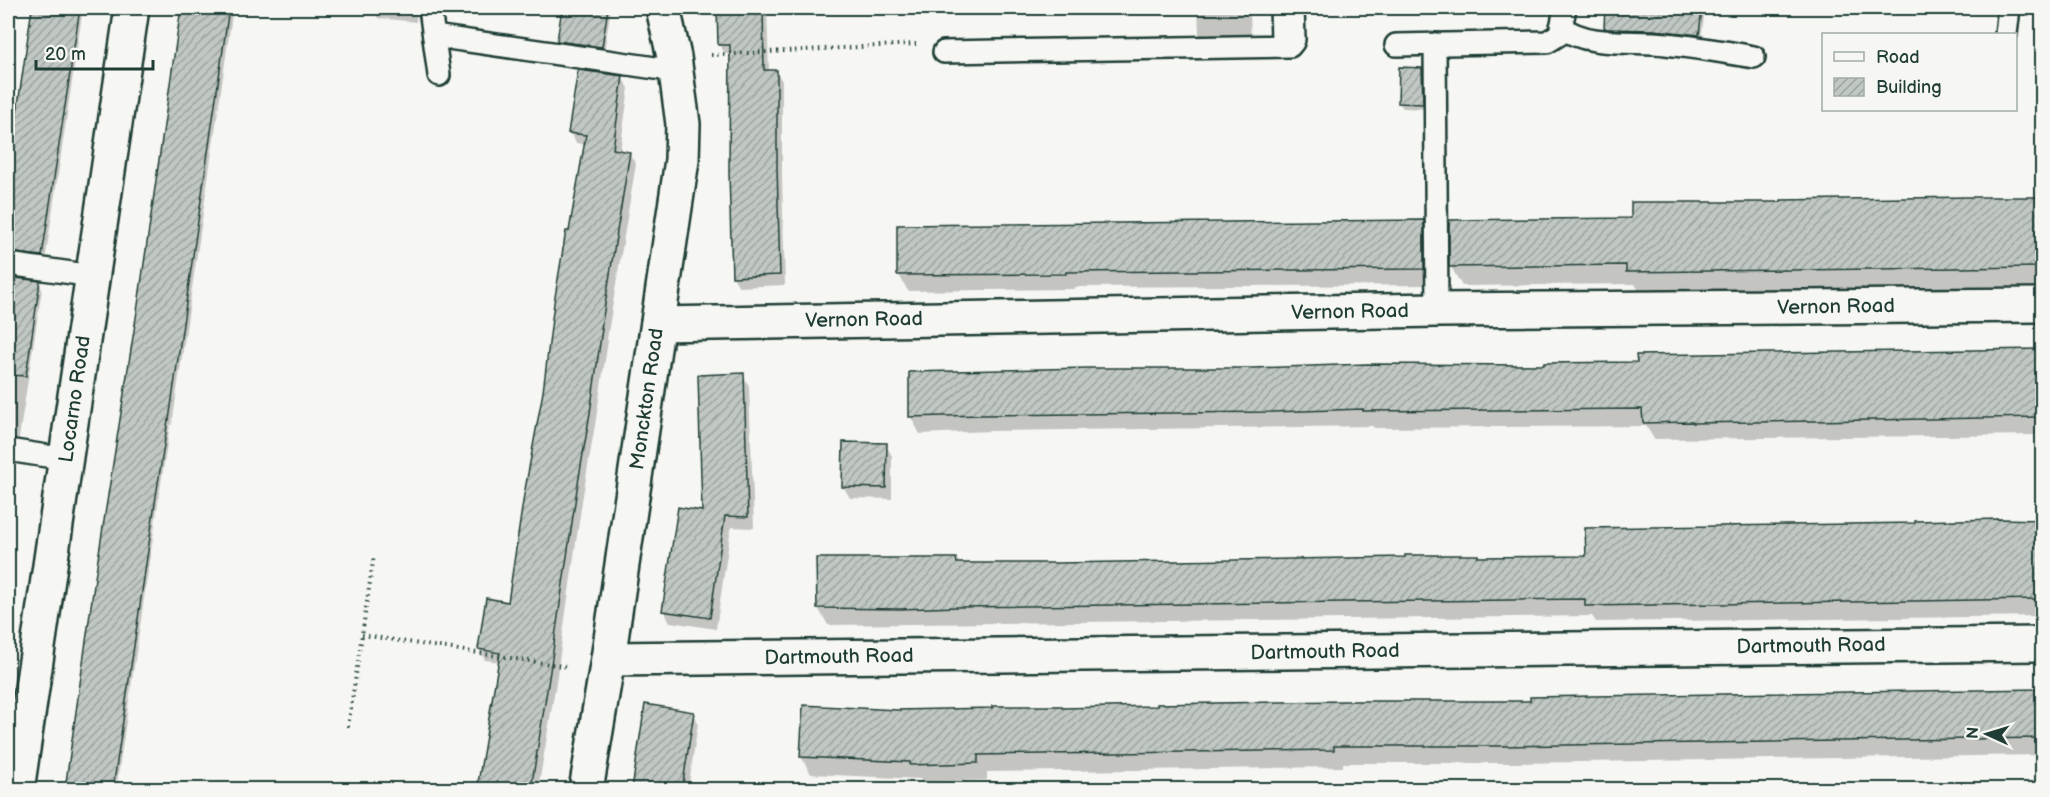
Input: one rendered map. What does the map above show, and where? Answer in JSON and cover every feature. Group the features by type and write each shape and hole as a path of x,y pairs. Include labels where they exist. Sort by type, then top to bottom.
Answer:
{"street":[{"name":"Locarno Road","path":"17,789 132,8"},
{"name":"Monckton Road","path":"586,789 607,666 682,160 683,124 676,70 663,8"},
{"path":"1287,8 1288,39"},
{"name":"Vernon Road","path":"658,324 1437,310 2043,305"},
{"name":"Dartmouth Road","path":"607,666 2043,644"}],"lane":[{"path":"430,8 439,75"},
{"path":"2006,33 2008,8"},
{"path":"1396,45 1547,42 1560,34 1563,17"},
{"path":"1563,17 1569,33 1594,40 1663,44 1754,57"},
{"path":"434,36 676,70"},
{"path":"944,51 1290,46 1288,39"},
{"path":"1435,44 1437,310"},
{"path":"8,264 93,276"},
{"path":"8,450 66,459"}],"path":[{"path":"348,727 374,555"},
{"path":"362,635 607,666"}],"building":[{"path":"32,8 80,8 42,256 8,252 8,174"},
{"path":"181,8 229,8 169,420 113,789 65,789 95,578"},
{"path":"562,8 608,8 602,47 557,41"},
{"path":"717,8 763,8 764,70 777,70 780,275 732,277 729,173 730,45 718,45"},
{"path":"1605,8 1702,8 1699,35 1654,30 1607,29 1604,27"},
{"path":"1399,67 1422,68 1423,104 1398,103"},
{"path":"578,70 623,76 613,149 630,152 531,789 477,789 500,653 478,649 486,598 508,602 524,495 543,392 566,231 569,231 586,135 568,133"},
{"path":"2043,197 2043,267 1626,272 1626,265 1449,267 1449,220 1631,218 1631,202 1781,202 1781,200"},
{"path":"1424,220 1424,269 897,275 897,225"},
{"path":"8,277 40,281 26,376 8,375"},
{"path":"2043,349 2043,417 1643,423 1642,409 1363,411 1363,409 909,417 909,372 1089,368 1253,368 1367,364 1544,365 1544,363 1637,362 1636,355"},
{"path":"744,373 748,517 725,516 710,618 662,611 678,507 702,511 698,375"},
{"path":"843,442 887,443 886,488 842,487"},
{"path":"2043,520 2043,599 1585,606 1585,599 901,609 817,608 816,558 956,558 957,563 1059,563 1405,557 1405,555 1586,556 1585,528 1915,523 1915,521"},
{"path":"2043,689 2043,738 1503,746 1334,746 1334,750 978,755 978,763 910,765 910,762 800,757 803,705 897,710 992,708 992,706 1062,706 1062,708 1157,706 1157,704 1530,701 1530,697"},
{"path":"645,704 694,712 682,789 632,789"}]}
